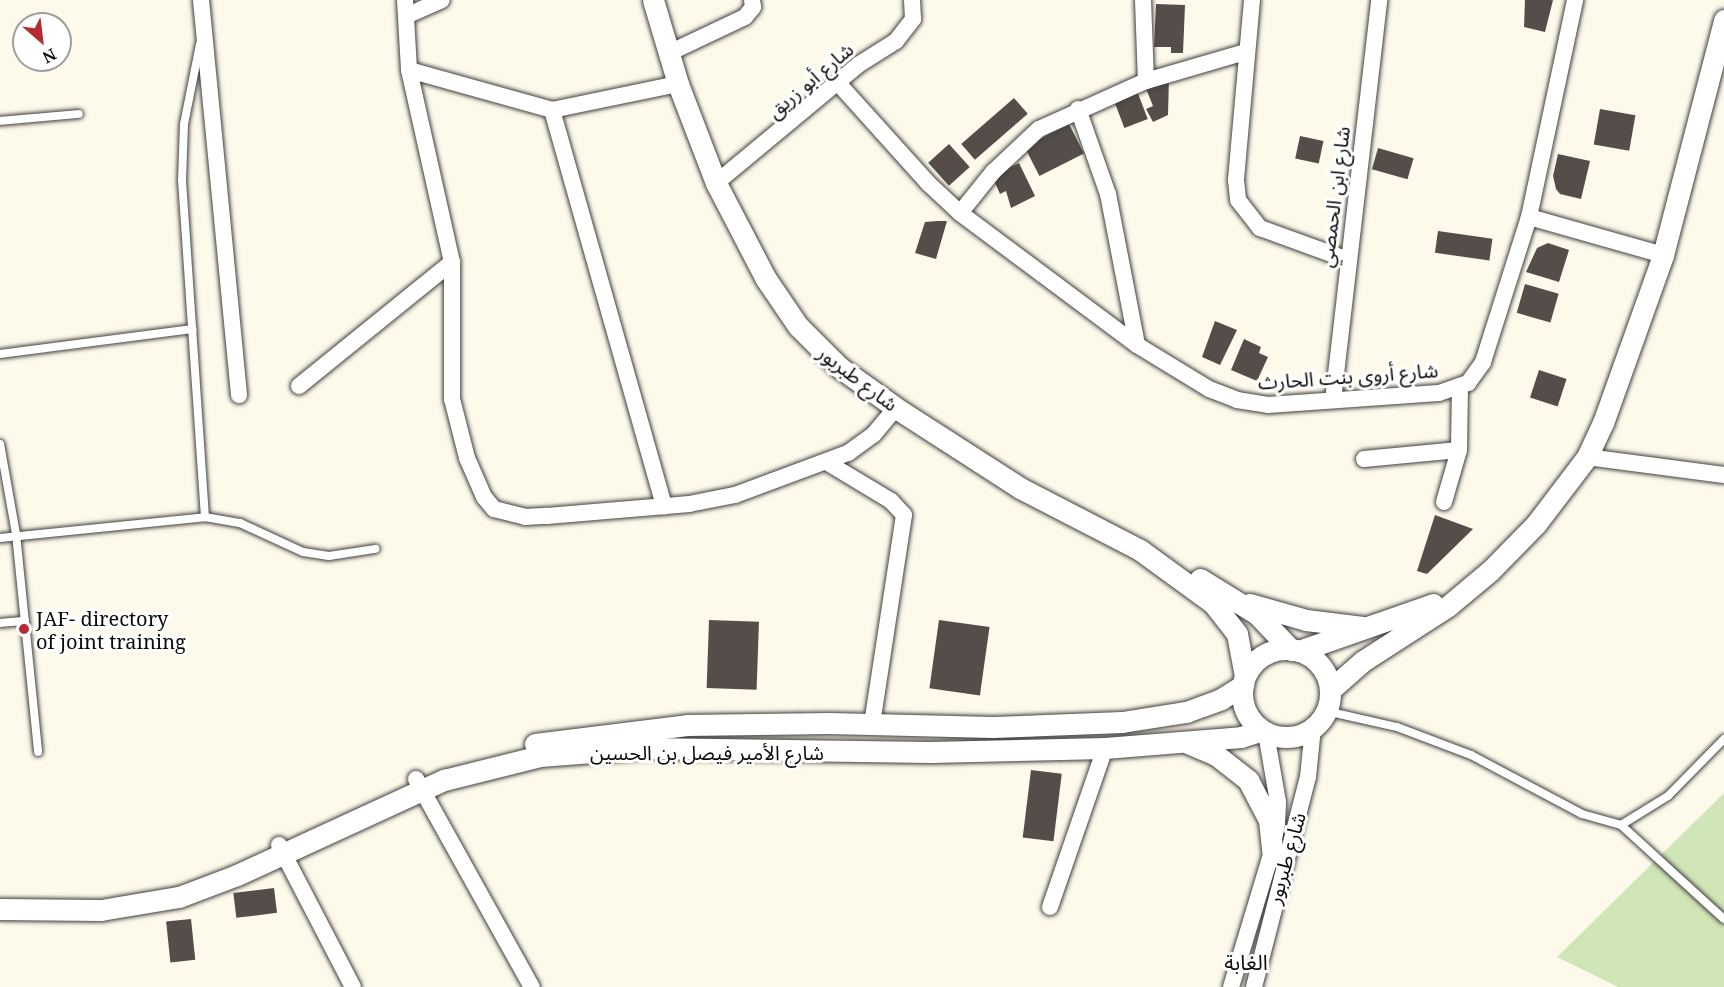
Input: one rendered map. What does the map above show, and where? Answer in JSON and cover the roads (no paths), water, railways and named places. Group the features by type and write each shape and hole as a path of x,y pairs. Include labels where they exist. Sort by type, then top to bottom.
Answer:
{"street":[{"path":"201,0 239,395"},
{"path":"441,0 405,8 409,70 452,262 452,399 467,458 484,497 494,509 525,517 664,506 735,495 828,463 862,444 896,408"},
{"name":"شارع طبربور","path":"653,0 678,84 716,183 766,279 798,326 839,367 896,408 1020,488 1140,550 1164,559 1240,601 1273,628 1295,651"},
{"path":"669,52 745,17 753,7 752,0"},
{"name":"شارع أبو زريق","path":"716,183 838,82 907,30 913,19 912,0"},
{"path":"1143,0 1146,81"},
{"path":"1252,0 1245,52 1236,180 1238,200 1260,228 1348,260"},
{"name":"شارع ابن الحمصي","path":"1333,400 1379,0"},
{"name":"شارع أروى بنت الحارث","path":"838,82 922,177 960,213 1137,345 1199,384 1237,400 1268,405 1439,393 1472,379 1483,362 1529,217 1575,0"},
{"path":"1465,592 1372,628 1295,651 1264,656 1244,681 1245,711 1264,732 1290,737 1323,710 1363,661 1465,592 1536,524 1587,457 1604,423 1663,255 1724,20"},
{"path":"960,213 1023,141 1039,129 1078,109 1146,81 1245,52"},
{"path":"409,70 552,110 678,84"},
{"path":"1078,109 1108,194 1137,345"},
{"path":"552,110 664,506"},
{"path":"1529,217 1663,255"},
{"path":"299,386 452,262"},
{"path":"1444,502 1459,450 1460,386"},
{"path":"1364,459 1459,450"},
{"path":"1587,457 1724,475"},
{"path":"828,463 891,501 904,515 872,723"},
{"name":"شارع طبربور","path":"1140,550 1222,611 1240,642 1244,681"},
{"path":"1240,601 1313,621 1372,628"},
{"path":"1295,651 1320,666 1323,710"},
{"name":"شارع الأمير فيصل بن الحسين","path":"0,909 84,911 138,907 201,889 419,784 481,757 574,737 687,725 872,723 993,728 1122,722 1186,712 1221,699 1244,681"},
{"name":"شارع طبربور","path":"1254,987 1323,710"},
{"path":"778,752 784,724"},
{"name":"شارع طبربور","path":"1231,987 1272,851 1278,802 1264,732"},
{"name":"شارع الأمير فيصل بن الحسين","path":"419,784 503,763 581,752 644,748 778,752 1106,748 1241,737 1264,732"},
{"path":"1182,741 1216,755 1248,780 1269,820 1272,851"},
{"path":"1050,907 1106,748"},
{"path":"419,784 532,987"},
{"path":"282,849 353,987"},
{"name":"شارع الأمير فيصل بن الحسين","path":"0,899 133,895 210,874 282,849"}],"lane":[{"path":"204,29 184,124 182,180 205,517"},
{"path":"0,121 79,114"},
{"path":"0,354 192,329"},
{"path":"0,444 16,534 38,752"},
{"path":"0,538 16,534 205,517 240,523 303,552 329,556 375,549"},
{"path":"0,623 25,621"},
{"path":"1323,710 1397,727 1471,755 1582,814 1622,825 1724,919"},
{"path":"1622,825 1668,796 1724,739"}],"place":[{"name":"JAF- directory of joint training","path":"24,629"}],"district":[{"name":"الغابة","path":"1246,962"}]}
